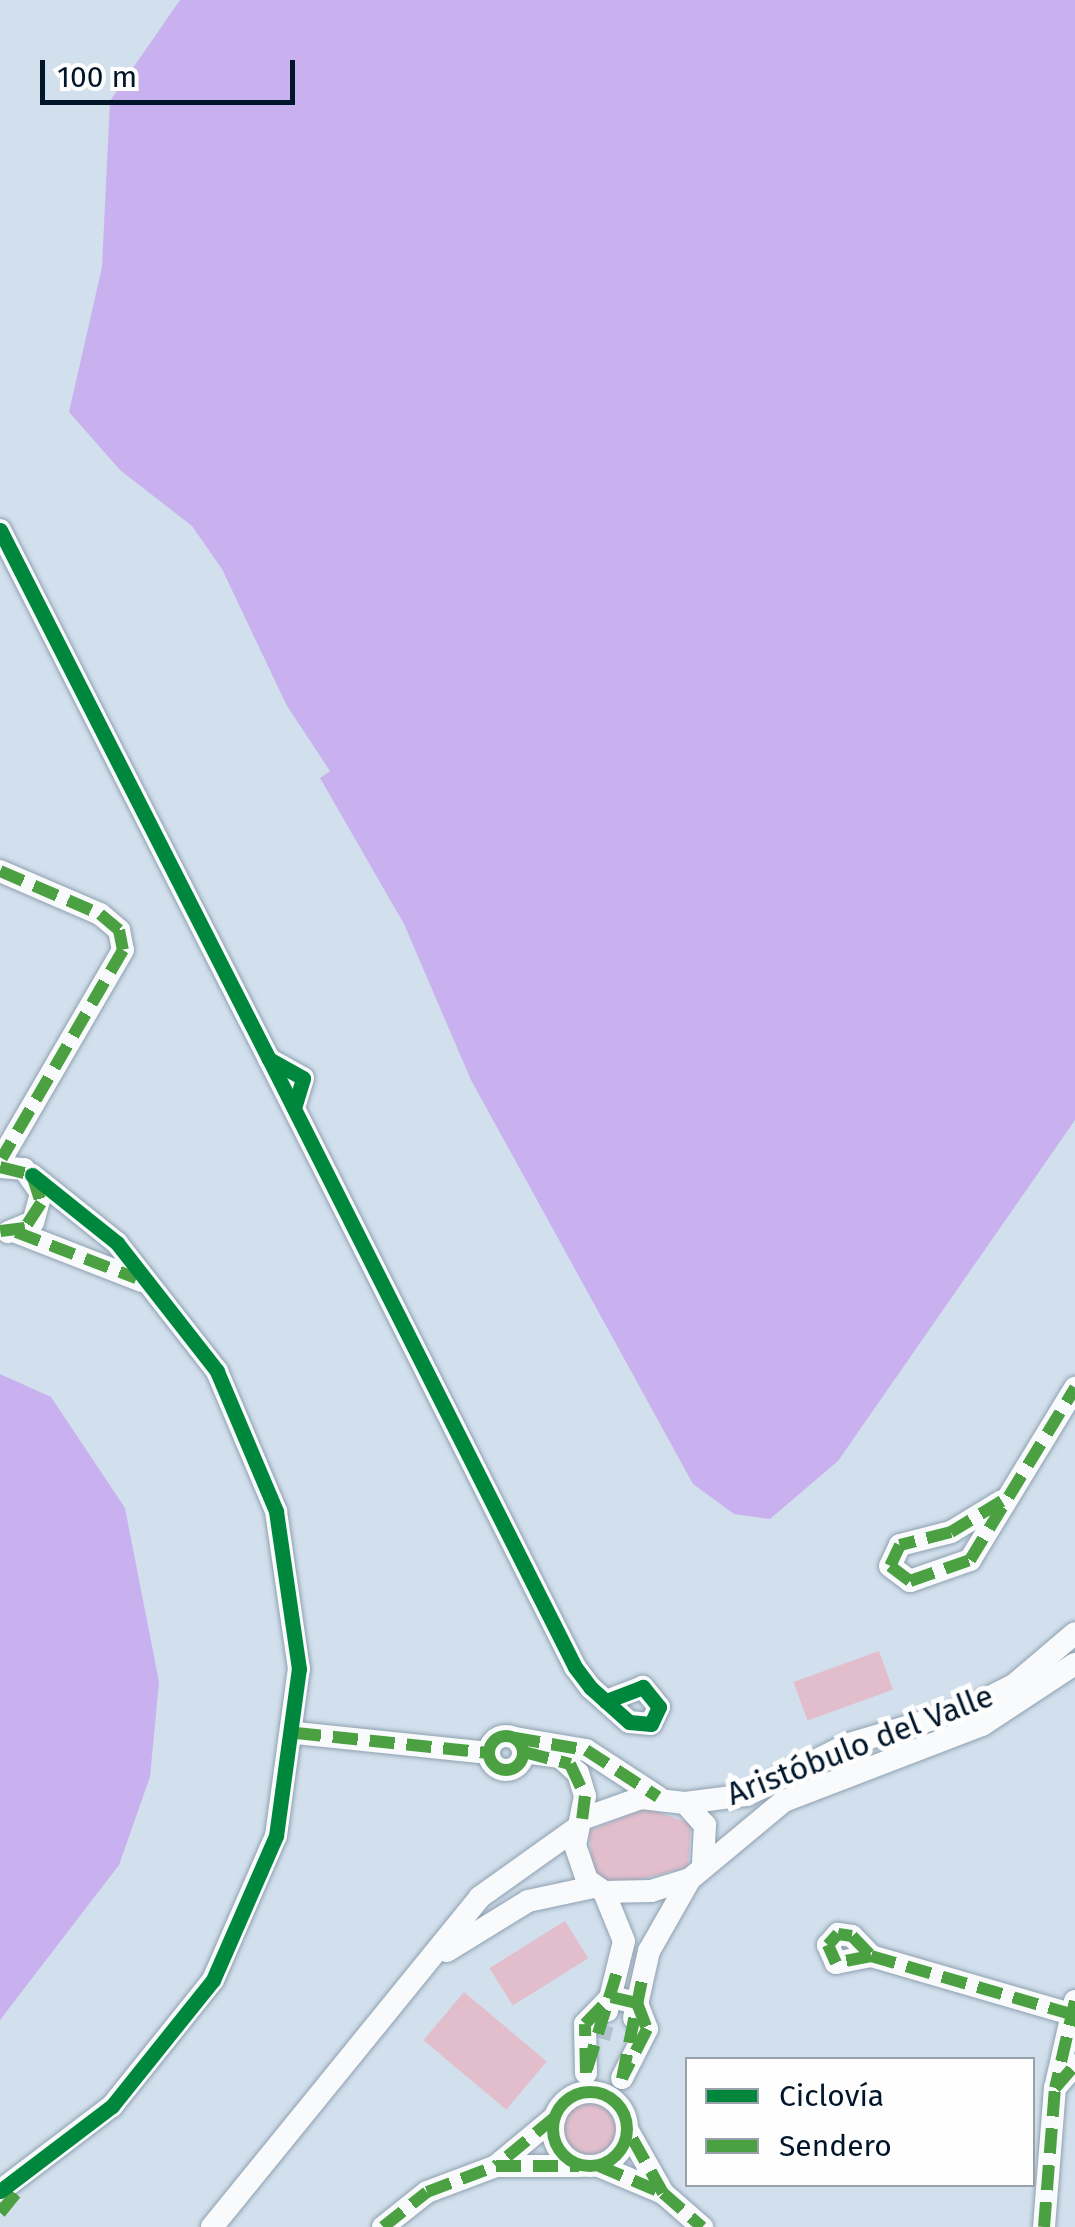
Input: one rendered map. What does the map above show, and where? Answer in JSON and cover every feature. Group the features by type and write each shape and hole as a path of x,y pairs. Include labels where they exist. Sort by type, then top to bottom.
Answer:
{"street":[{"path":"0,530 269,1059 303,1078 294,1108 575,1667 606,1701"},
{"path":"0,871 100,914 119,930 123,950 10,1165"},
{"path":"8,1232 38,1213 10,1165"},
{"path":"0,2212 32,2173 145,2072 213,1980 262,1878 296,1733 295,1612 276,1512 217,1371 154,1287 99,1225 10,1165"},
{"path":"8,1232 154,1287"},
{"path":"1002,1501 963,1526 900,1545 890,1566 910,1582 970,1560 1002,1501 1075,1388"},
{"name":"Aristóbulo del Valle","path":"685,1804 747,1794 849,1744 964,1710 1024,1678 1075,1633"},
{"name":"Aristóbulo del Valle","path":"696,1873 784,1800 982,1724 1075,1664"},
{"path":"296,1733 489,1753 507,1771 519,1745"},
{"path":"519,1745 554,1738 594,1754 658,1797 685,1804 709,1839 696,1873 656,1934 617,2103 663,2193 702,2227"},
{"path":"519,1745 551,1753 578,1773"},
{"path":"383,2227 427,2192 496,2166 556,2117 575,2096 586,2073 611,1996 623,1927 599,1889 578,1866 578,1773 594,1754"},
{"path":"212,2227 503,1876 580,1823 658,1797"},
{"path":"432,1962 515,1907 696,1873"},
{"path":"871,1956 1072,2007 1055,2088 1044,2227"},
{"path":"611,1996 637,2003"},
{"path":"586,2073 586,2024 611,1996"},
{"path":"622,2078 644,2050 637,2003"},
{"path":"1055,2088 1075,2065"},
{"path":"575,2096 617,2103"},
{"path":"556,2117 555,2142 591,2166 663,2193"},
{"path":"496,2166 591,2166 619,2153 628,2131"},
{"path":"0,2191 32,2173"}],"shaded area":[{"path":"180,0 1075,0 1075,1120 838,1461 770,1519 734,1514 693,1484 471,1080 404,924 320,778 330,771 287,706 222,569 192,526 120,470 69,412 102,267 110,101"},
{"path":"0,1374 51,1397 125,1508 159,1682 150,1777 119,1865 0,2020"},
{"path":"879,1651 893,1690 808,1721 793,1682"},
{"path":"647,1808 691,1824 688,1867 614,1886 593,1874 589,1831"},
{"path":"565,1921 588,1958 513,2005 490,1968"},
{"path":"464,1992 547,2061 506,2110 424,2040"},
{"path":"588,2103 609,2111 617,2132 609,2153 588,2161 567,2153 559,2132 567,2111"}],"tunnel":[{"path":"599,2038 603,2025"}],"marked path":[{"path":"0,871 100,914 119,930 123,950 2,1158"},
{"path":"0,1167 32,1175 41,1203 25,1228 0,1231"},
{"path":"16,1232 136,1278"},
{"path":"1002,1501 951,1532 900,1545 890,1566 910,1581 970,1560 1075,1388"},
{"path":"296,1733 489,1753"},
{"path":"506,1736 518,1741 523,1753 518,1765 506,1770 494,1765 489,1753 494,1741 506,1736"},
{"path":"515,1738 586,1750 658,1797"},
{"path":"524,1752 570,1764 585,1796 582,1819"},
{"path":"838,1934 852,1936 871,1956 836,1963 828,1945 838,1934"},
{"path":"871,1956 1070,2014"},
{"path":"587,2069 618,1969"},
{"path":"622,2079 643,1975"},
{"path":"586,2073 585,2024 611,1997 637,2003 647,2029 622,2078"},
{"path":"1075,2001 1055,2088 1075,2065"},
{"path":"1044,2227 1055,2088"},
{"path":"590,2092 616,2103 627,2129 616,2155 590,2166 564,2155 553,2129 564,2103 590,2092"},
{"path":"555,2117 496,2166 579,2166"},
{"path":"599,2166 663,2193 628,2131"},
{"path":"383,2227 427,2192 496,2166"},
{"path":"0,2213 22,2186"},
{"path":"663,2193 702,2227"}],"cycle path":[{"path":"0,530 269,1059"},
{"path":"294,1108 303,1078 269,1059 575,1667 591,1688 629,1722 651,1724 659,1707 643,1687 606,1701"},
{"path":"0,2191 112,2106 213,1980 276,1836 299,1669 276,1511 217,1371 117,1243 32,1175"}]}
